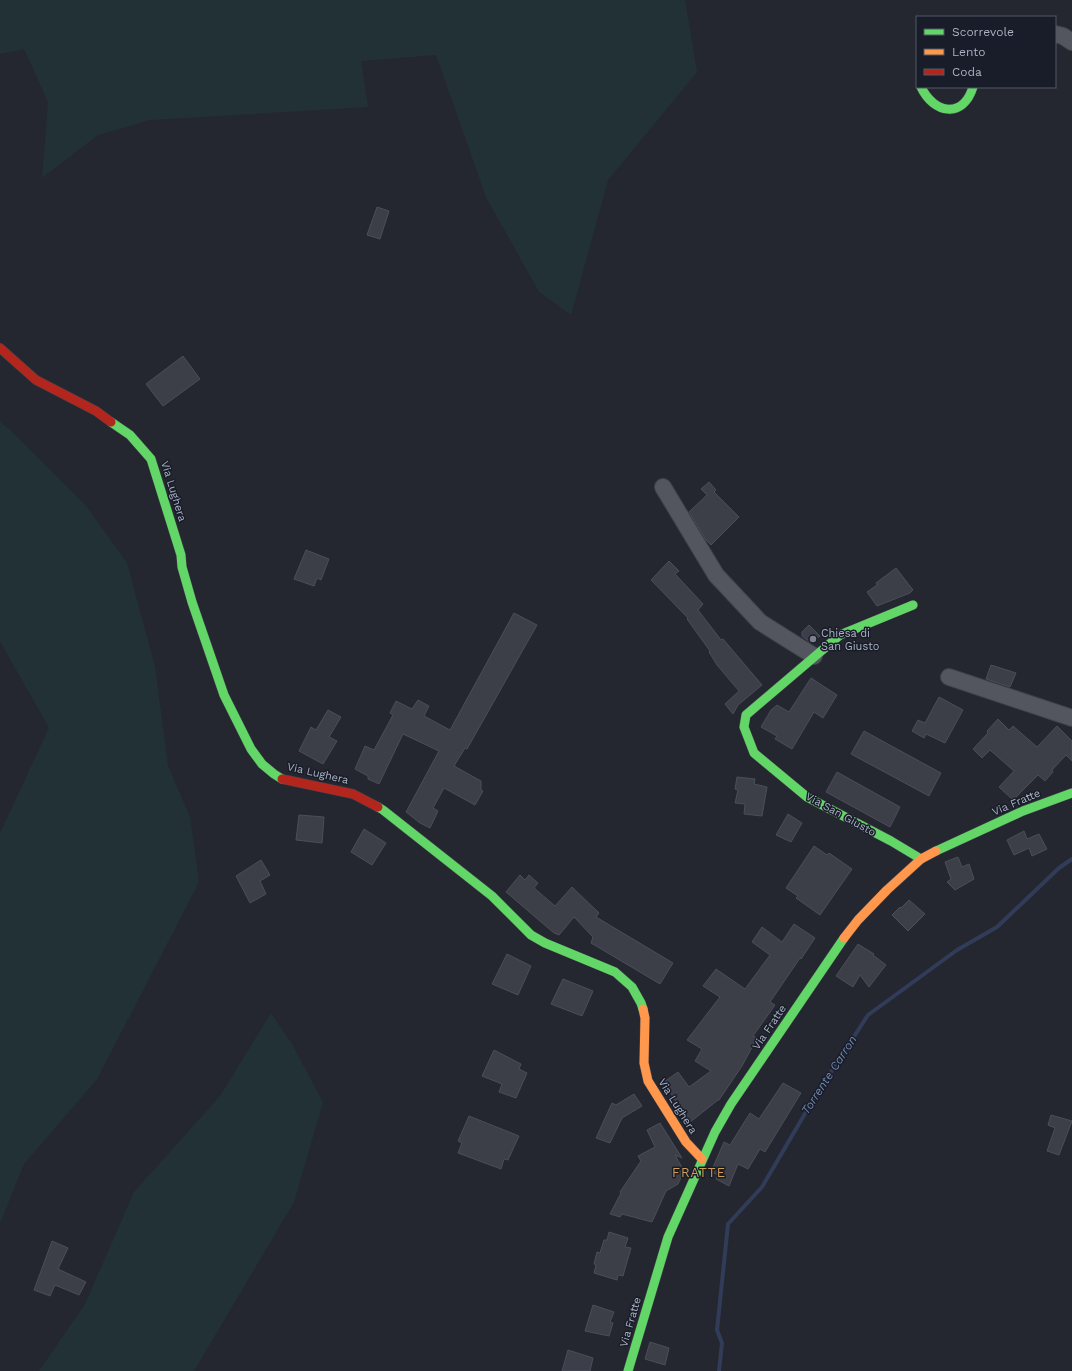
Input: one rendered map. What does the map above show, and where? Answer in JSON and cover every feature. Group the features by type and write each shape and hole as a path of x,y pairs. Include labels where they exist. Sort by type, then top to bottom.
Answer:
{"street":[{"path":"1056,34 1063,36 1072,42"},
{"path":"921,88 924,96 930,103 938,108 946,109 955,108 962,105 969,99 973,88"},
{"name":"Via Lughera","path":"0,348 36,380 96,411 130,435 151,459 181,555 182,567 192,602 224,695 251,749 262,764 274,774 285,780 353,794 384,810 492,896 531,935 544,944 615,972 632,987 641,1003 645,1018 644,1063 648,1081 686,1142 702,1159"},
{"path":"663,487 716,575 760,622 814,656"},
{"name":"Via San Giusto","path":"913,605 840,634 746,715 744,727 754,753 807,797 890,840 921,860"},
{"path":"949,678 1072,718"},
{"path":"1053,798 1072,782"},
{"path":"1053,798 1072,793"},
{"name":"Via Fratte","path":"628,1371 666,1243 715,1132 732,1104 837,947 858,920 887,890 921,860 1023,810 1053,798"}],"shaded area":[{"path":"0,0 685,0 697,72 608,180 571,315 539,292 486,197 436,55 361,61 368,107 150,120 98,135 42,178 48,102 24,49 0,54"},
{"path":"0,422 10,430 86,506 127,563 155,667 168,766 190,817 199,882 97,1079 24,1164 0,1223 0,833 49,728 0,641"},
{"path":"271,1013 292,1044 323,1102 294,1202 194,1371 39,1371 85,1304 134,1192 220,1096"}],"building":[{"path":"377,207 389,211 380,239 367,235"},
{"path":"183,356 200,379 163,406 146,384"},
{"path":"709,482 716,490 714,492 739,517 711,545 706,540 689,512 707,495 701,489"},
{"path":"306,550 329,559 321,580 317,578 314,586 294,579"},
{"path":"669,561 679,571 675,574 703,604 698,610 721,640 723,639 762,685 738,705 733,714 725,704 739,691 717,665 709,652 710,651 687,619 688,618 651,580"},
{"path":"896,568 913,590 910,593 877,606 867,592"},
{"path":"514,613 537,625 467,749 465,748 454,766 481,781 481,790 483,791 475,805 444,788 433,808 438,811 430,828 420,823 406,812 439,751 403,734 379,784 368,779 368,776 355,769 365,746 374,750 393,715 390,713 396,701 412,709 418,700 429,706 424,716 450,730"},
{"name":"Chiesa di San Giusto","path":"809,625 820,636 811,643 802,636 802,632"},
{"path":"991,665 1016,673 1010,687 986,679"},
{"path":"811,678 837,695 823,718 814,712 792,749 775,739 777,736 761,727 771,710 777,705 789,712"},
{"path":"939,697 963,710 945,743 926,734 924,738 912,731 918,720 925,723"},
{"path":"328,710 341,717 329,737 337,741 323,764 299,751 311,727 316,730"},
{"path":"998,719 1009,730 1013,726 1037,747 1057,726 1072,741 1072,761 1066,755 1052,770 1053,772 1045,781 1038,775 1013,800 999,787 1014,771 990,750 982,758 973,749 988,733 987,731"},
{"path":"864,731 941,773 929,796 851,754"},
{"path":"837,772 900,807 890,827 826,792"},
{"path":"737,777 755,779 754,784 767,787 762,816 744,814 745,804 735,803 738,790 735,789"},
{"path":"788,814 802,823 791,842 776,835"},
{"path":"299,815 324,817 322,843 296,840"},
{"path":"364,829 386,843 372,865 351,852"},
{"path":"1024,831 1027,839 1039,834 1047,849 1032,856 1029,848 1014,855 1007,840"},
{"path":"814,846 827,855 829,853 852,869 820,915 796,898 798,896 786,888"},
{"path":"958,857 962,867 969,864 974,879 955,890 947,882 951,879 945,862"},
{"path":"261,860 270,875 260,881 266,894 250,903 236,876"},
{"path":"520,875 525,880 529,875 538,883 534,888 555,906 572,887 599,913 596,917 673,963 660,984 591,943 593,937 574,917 559,935 554,933 506,892"},
{"path":"909,900 925,914 908,931 892,915"},
{"path":"794,924 815,938 770,1002 775,1005 753,1036 757,1038 742,1066 719,1100 689,1123 664,1082 678,1072 689,1087 711,1071 695,1061 702,1049 687,1040 720,997 703,986 716,969 745,989 770,955 752,942 762,927 782,942"},
{"path":"858,944 874,954 873,955 886,965 869,987 860,975 853,987 836,976"},
{"path":"507,954 531,966 518,995 492,984"},
{"path":"563,979 593,991 582,1016 551,1004"},
{"path":"494,1050 521,1064 519,1069 527,1073 516,1098 499,1092 502,1084 482,1076"},
{"path":"783,1083 801,1093 765,1152 760,1149 748,1169 738,1164 729,1186 716,1179 718,1175 711,1172 724,1142 730,1145 750,1113 759,1119"},
{"path":"634,1094 642,1106 622,1118 610,1143 596,1138 612,1103 616,1105"},
{"path":"1051,1115 1072,1121 1059,1155 1047,1151 1055,1128 1048,1125"},
{"path":"469,1116 519,1136 508,1160 504,1159 501,1169 458,1153 462,1143 458,1141"},
{"path":"660,1123 682,1158 675,1155 684,1171 678,1184 666,1191 652,1222 622,1214 620,1217 610,1214 621,1193 620,1192 641,1161 638,1156 655,1147 647,1130"},
{"path":"609,1232 628,1238 625,1247 631,1248 623,1276 618,1275 617,1280 594,1273 596,1265 594,1264 597,1252 600,1253 604,1240 607,1240"},
{"path":"52,1241 68,1248 58,1269 86,1282 79,1295 55,1285 50,1296 34,1290"},
{"path":"593,1305 614,1312 610,1322 613,1323 609,1336 585,1331"},
{"path":"650,1342 669,1348 665,1365 645,1359"},
{"path":"568,1350 593,1358 590,1371 562,1371"}],"waterway":[{"name":"Torrente Carron","path":"719,1371 722,1343 717,1330 728,1224 762,1187 813,1100 868,1015 957,950 997,927 1059,868 1072,859"}],"traffic: fast":[{"path":"922,88 933,103 948,109 956,108 962,104 972,88"},
{"path":"111,422 130,435 151,459 181,555 182,567 192,602 224,695 251,749 262,764 282,779"},
{"path":"913,605 840,635 746,715 744,727 754,753 807,797 891,841 921,859"},
{"path":"936,851 1023,811 1072,793"},
{"path":"378,807 492,896 531,935 545,943 615,972 632,987 643,1009"},
{"path":"628,1371 668,1237 715,1132 731,1104 844,938"}],"traffic: slow":[{"path":"844,938 858,920 887,890 921,859 936,851"},
{"path":"643,1009 645,1018 644,1063 648,1081 686,1142 702,1159"}],"traffic: jam":[{"path":"0,348 36,380 96,411 111,422"},
{"path":"282,779 353,794 378,807"}],"place":[{"name":"Chiesa di San Giusto","path":"813,639"}],"district":[{"name":"FRATTE","path":"699,1172"}]}
